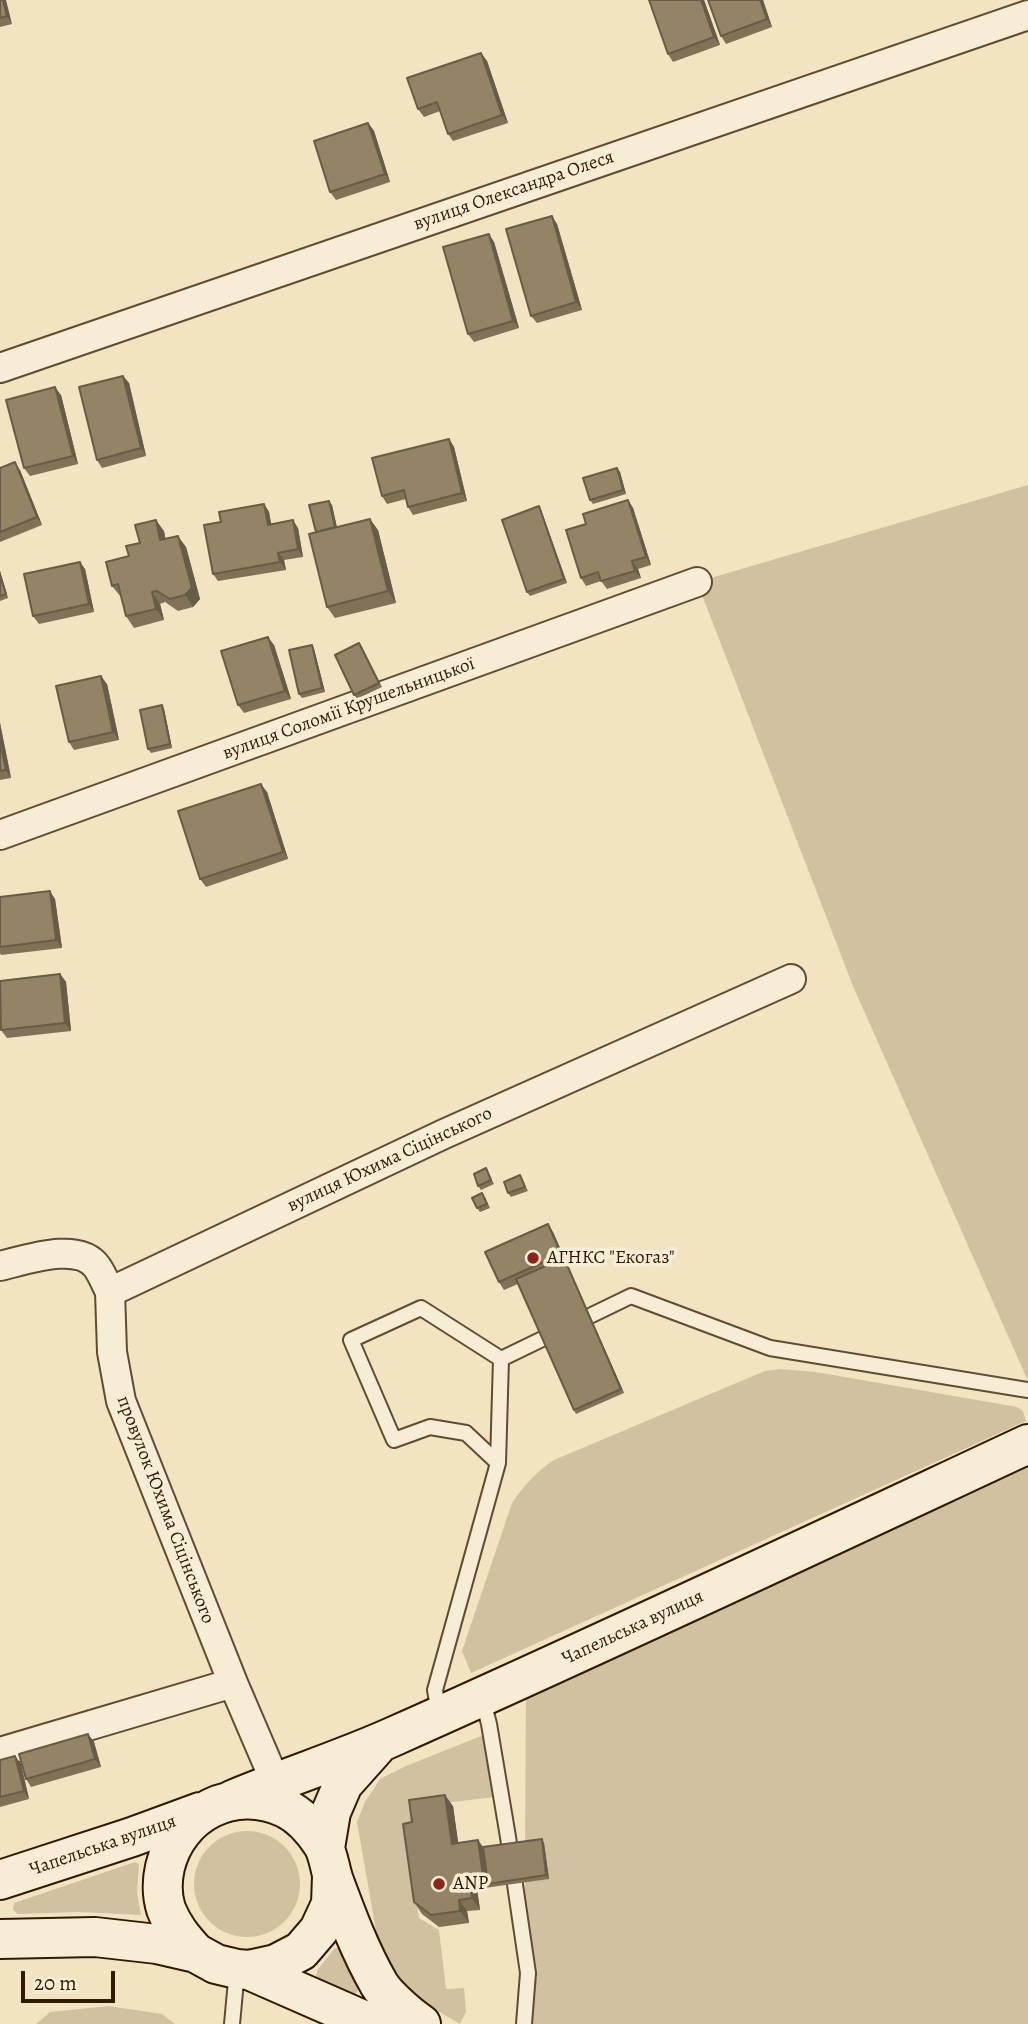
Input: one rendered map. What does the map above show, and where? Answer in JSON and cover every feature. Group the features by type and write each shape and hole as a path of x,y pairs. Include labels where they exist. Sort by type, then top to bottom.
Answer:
{"main road":[{"name":"Чапельська вулиця","path":"0,1880 132,1838 379,1743 1028,1444"},
{"path":"243,1969 276,1964 301,1951 320,1930 331,1904 328,1862 331,1812 343,1784 379,1743"},
{"path":"196,1953 177,1932 165,1907 162,1879 169,1852 184,1828 219,1805 260,1800 286,1809 309,1825 328,1862 352,1927 380,1987 421,2024"},
{"path":"0,1939 95,1937 157,1944 196,1953 216,1964 243,1969 372,2024"}],"street":[{"name":"вулиця Олександра Олеся","path":"0,368 1028,15"},
{"name":"вулиця Соломії Крушельницької","path":"0,835 697,582"},
{"name":"вулиця Юхима Сіцінського","path":"110,1292 444,1134 791,979"},
{"path":"0,1266 55,1254 77,1254 87,1257 97,1266 110,1292"},
{"name":"провулок Юхима Сіцінського","path":"110,1292 112,1352 121,1401 233,1684 275,1782"},
{"path":"0,1752 233,1684"}],"lane":[{"path":"500,1359 631,1296 770,1348 1028,1390"},
{"path":"498,1463 466,1433 430,1427 394,1440 351,1340 421,1308 500,1359"},
{"path":"439,1716 435,1690 498,1463 500,1359"},
{"path":"482,1696 508,1837 528,1973 524,2024"},
{"path":"232,2024 243,1969"}],"shaded area":[{"path":"1028,485 1028,1381 853,986 697,582"},
{"path":"780,1369 816,1372 1017,1407 1023,1411 1026,1421 471,1673 462,1651 512,1503 531,1479 554,1460 765,1371"},
{"path":"1028,1444 1028,2024 524,2024 526,1677"},
{"path":"481,1736 488,1745 495,1797 410,1807 415,1833 406,1836 419,1918 439,1930 446,1989 464,1988 466,2012 460,2024 404,1991 378,1942 357,1822 365,1802 380,1779"},
{"path":"247,1831 267,1835 284,1847 296,1864 300,1884 296,1904 284,1921 267,1933 247,1937 227,1933 210,1921 198,1904 194,1884 198,1864 210,1847 227,1835"},
{"path":"135,1862 139,1864 137,1893 141,1915 78,1912 18,1914 13,1910 14,1903"},
{"path":"335,1948 344,1952 359,1988 355,1996 320,1981 316,1976 318,1969"},
{"path":"109,2006 162,2014 175,2024 36,2024 50,2012"}],"building":[{"path":"0,0 3,0 7,16 0,18"},
{"path":"649,0 701,0 714,37 668,54"},
{"path":"708,0 760,0 767,19 721,36"},
{"path":"481,53 502,115 448,134 437,102 418,109 407,78"},
{"path":"368,123 385,174 330,192 314,141"},
{"path":"552,216 576,302 531,316 506,229"},
{"path":"489,234 513,321 468,334 443,247"},
{"path":"123,376 141,448 97,460 79,387"},
{"path":"55,387 73,456 24,468 6,400"},
{"path":"449,439 462,493 408,507 404,490 382,496 372,458"},
{"path":"15,462 37,517 0,532 0,468"},
{"path":"617,468 623,490 590,500 583,478"},
{"path":"628,500 646,557 632,561 635,571 601,581 598,572 581,578 566,530 586,524 583,514"},
{"path":"329,501 335,527 316,532 309,505"},
{"path":"264,504 268,525 293,520 298,549 278,553 280,562 213,574 204,525 221,522 219,512"},
{"path":"539,506 564,579 527,592 502,520"},
{"path":"370,519 388,591 327,607 309,534"},
{"path":"156,520 160,540 178,536 192,588 185,595 170,599 157,591 152,592 156,609 126,616 118,584 112,586 106,562 129,556 126,546 140,543 135,525"},
{"path":"80,562 89,604 33,616 24,574"},
{"path":"0,576 6,594 0,596"},
{"path":"268,637 285,691 238,705 221,651"},
{"path":"359,643 379,683 354,695 335,655"},
{"path":"312,645 322,688 299,694 289,650"},
{"path":"101,676 113,732 69,742 56,686"},
{"path":"162,705 170,744 148,749 140,710"},
{"path":"0,741 6,770 0,771"},
{"path":"261,784 283,852 200,879 178,811"},
{"path":"50,891 56,940 0,947 0,897"},
{"path":"60,974 65,1023 1,1030 0,981"},
{"path":"486,1168 491,1180 478,1186 474,1174"},
{"path":"520,1175 525,1187 508,1193 504,1182"},
{"path":"482,1193 487,1204 477,1208 472,1198"},
{"path":"548,1224 561,1254 499,1282 485,1252"},
{"path":"564,1258 621,1389 574,1410 516,1279"},
{"path":"88,1734 95,1759 26,1779 19,1754"},
{"path":"15,1756 24,1791 0,1797 0,1760"},
{"path":"445,1795 452,1844 478,1840 483,1876 469,1878 472,1898 459,1900 460,1911 431,1915 414,1902 403,1824 412,1822 409,1800"},
{"path":"542,1839 546,1875 488,1884 483,1847"}],"place":[{"name":"АГНКС \"Екогаз\"","path":"533,1258"},
{"name":"ANP","path":"439,1884"}]}
